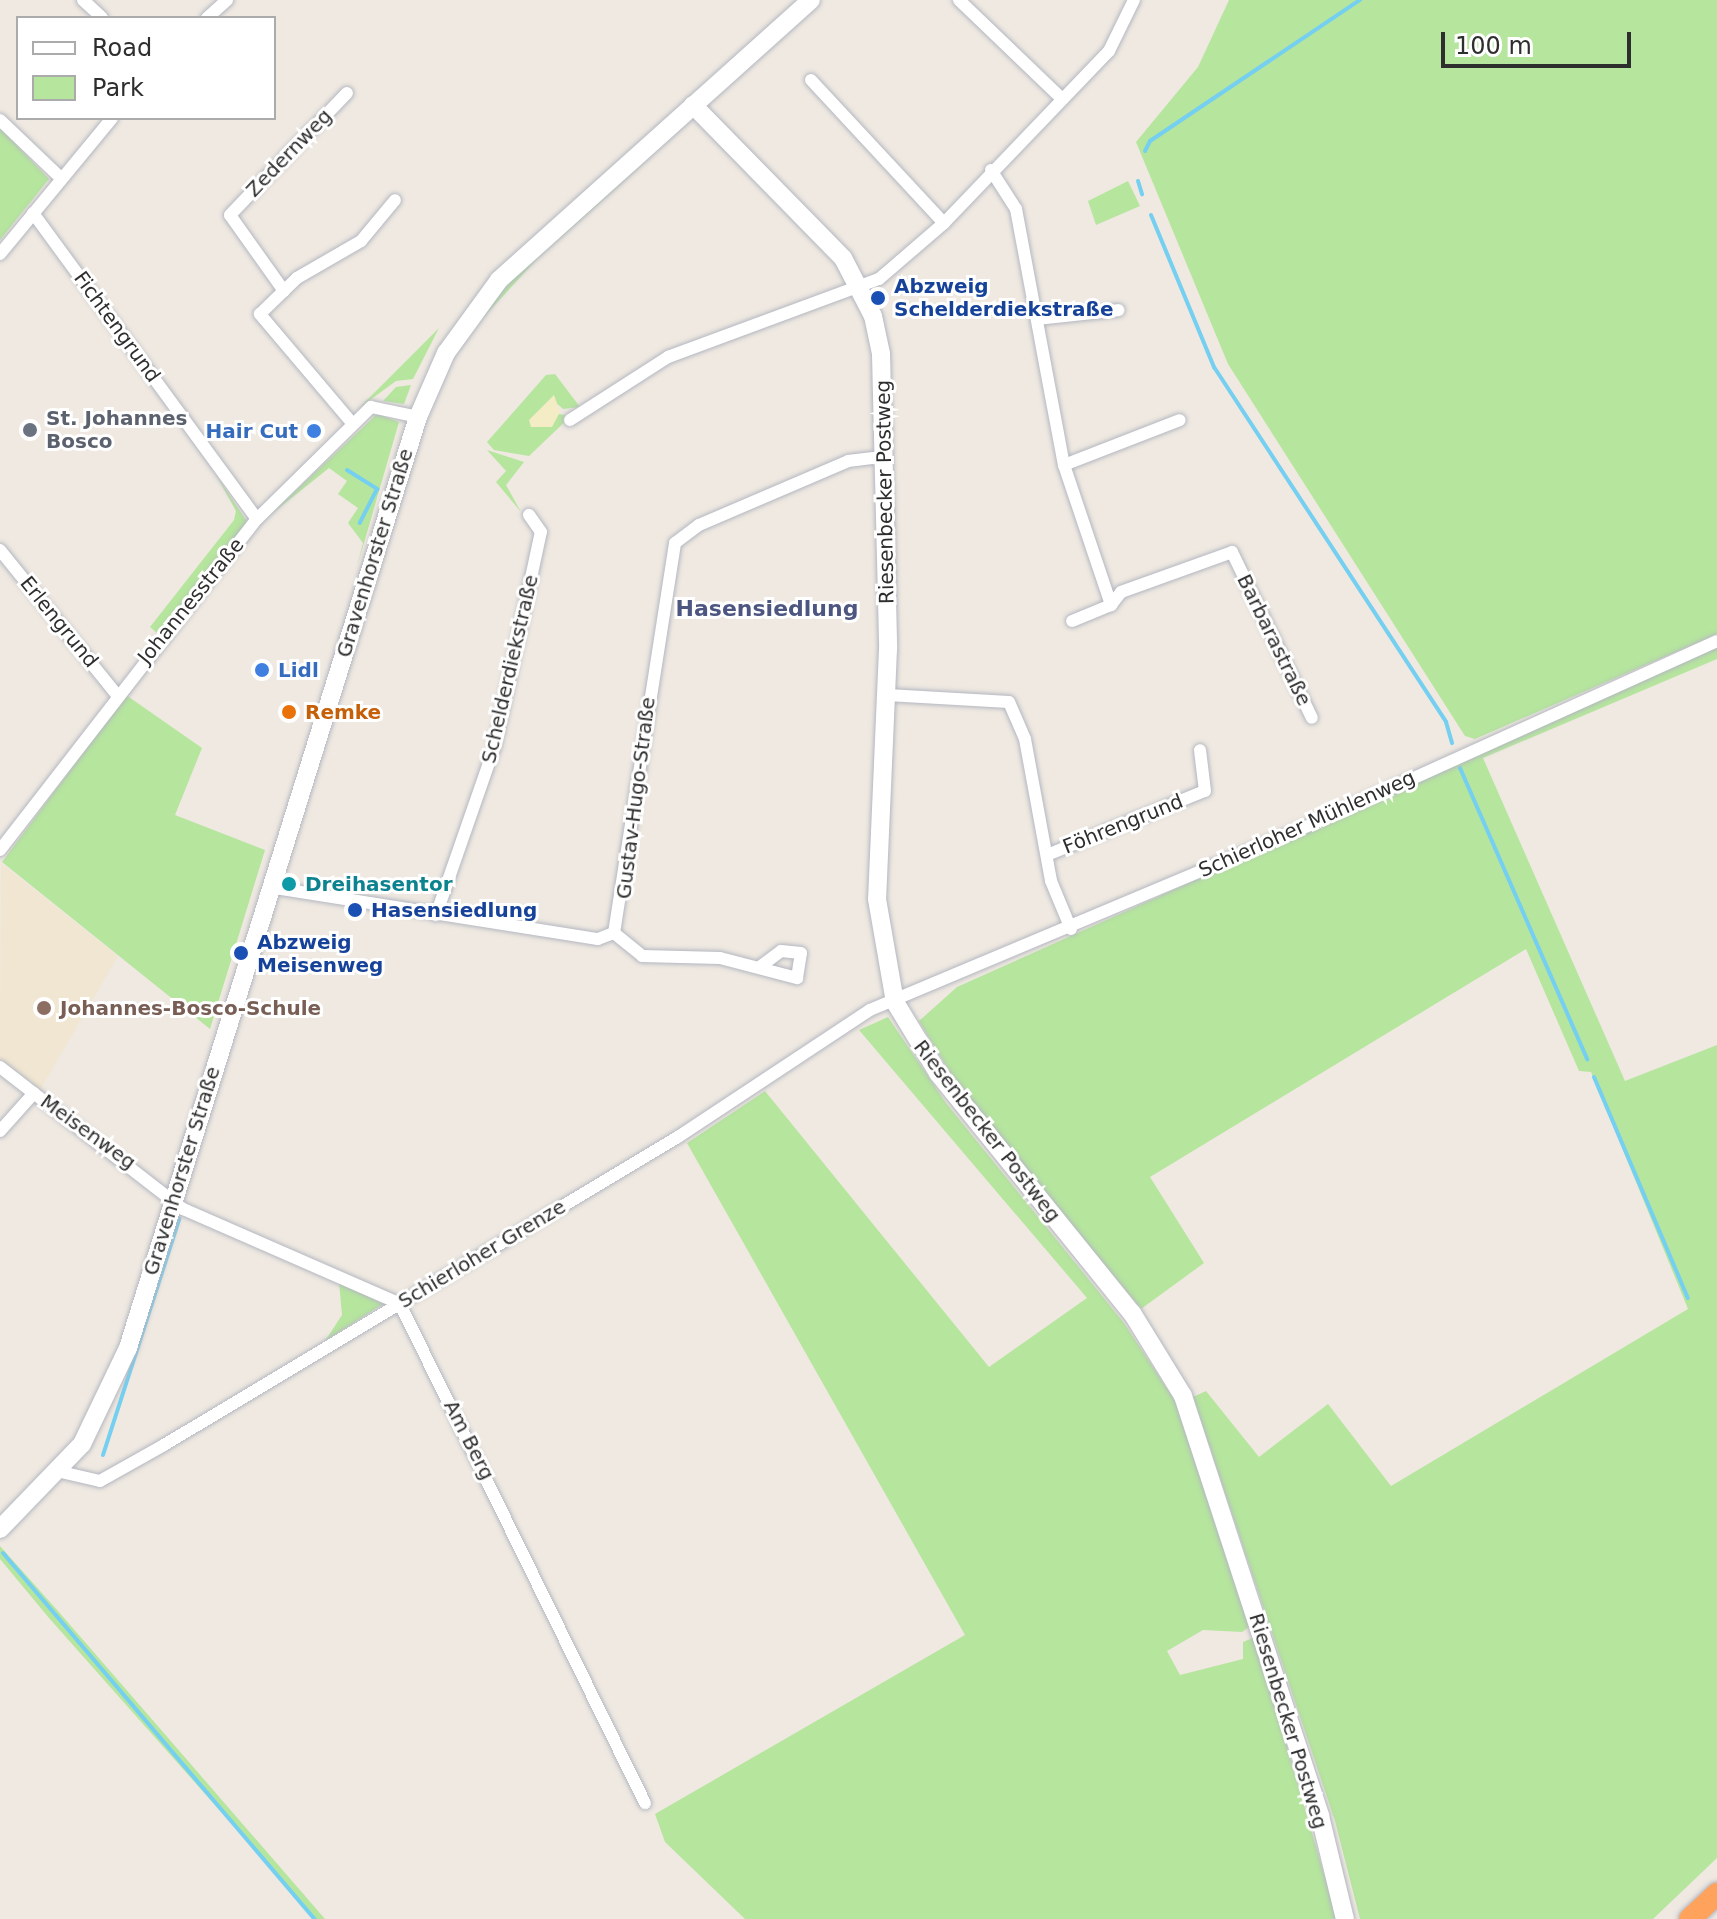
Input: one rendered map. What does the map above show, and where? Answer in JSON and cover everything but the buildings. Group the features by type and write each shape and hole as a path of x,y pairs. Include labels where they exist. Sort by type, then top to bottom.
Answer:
{"highway":[{"path":"1690,1919 1717,1894"}],"street":[{"path":"83,0 100,16"},
{"path":"209,16 227,0"},
{"name":"Gravenhorster Straße","path":"0,1529 61,1472 116,1379 418,417 458,332 499,280 811,0"},
{"path":"959,0 1060,97"},
{"path":"570,420 668,357 863,288 944,223 1060,97 1109,51 1134,0"},
{"path":"811,80 944,223"},
{"name":"Zedernweg","path":"284,291 230,215 347,93"},
{"name":"Riesenbecker Postweg","path":"693,105 819,230 863,288 881,354 886,456 887,695 877,899 895,1002 938,1073 1132,1313 1183,1396 1320,1816 1345,1919"},
{"path":"0,120 61,178"},
{"path":"0,254 110,120"},
{"path":"991,170 1016,209 1064,465 1111,605"},
{"path":"352,423 260,314 284,291 361,241 395,200"},
{"name":"Fichtengrund","path":"33,213 257,519"},
{"path":"1038,319 1119,310"},
{"name":"Johannesstraße","path":"0,850 117,695 257,519 352,423 375,406 418,417"},
{"path":"1064,465 1180,420"},
{"name":"Gustav-Hugo-Straße","path":"614,933 675,543 699,525 848,461 886,456"},
{"name":"Schelderdiekstraße","path":"436,915 495,746 541,532 529,515"},
{"name":"Erlengrund","path":"0,550 117,695"},
{"name":"Barbarastraße","path":"1072,621 1111,605 1121,592 1232,552 1312,718"},
{"name":"Schierloher Mühlenweg","path":"895,1002 1071,929 1717,641"},
{"name":"Föhrengrund","path":"887,695 1009,702 1025,739 1047,855 1071,929"},
{"name":"Föhrengrund","path":"1047,855 1205,791 1200,750"},
{"path":"269,887 598,939 614,933 642,956 760,967"},
{"name":"Schierloher Grenze","path":"61,1472 100,1481 678,1137 846,1023 895,1002"},
{"name":"Meisenweg","path":"0,1067 174,1198"},
{"path":"0,1131 34,1093"},
{"path":"174,1198 183,1209 400,1304"},
{"name":"Am Berg","path":"400,1304 645,1803"}],"shaded area":[{"name":"Johannes-Bosco-Schule","path":"1,863 118,956 40,1090 0,1060"}],"green space":[{"path":"1229,0 1717,0 1717,634 1475,739 1465,736 1228,364 1136,142 1198,67"},
{"path":"0,128 49,179 0,240"},
{"path":"651,157 538,258 469,333 520,270"},
{"path":"1128,181 1140,206 1096,225 1088,201"},
{"path":"439,328 413,379 396,381 359,408"},
{"path":"555,374 580,407 563,409 554,401 559,414 571,416 529,456 494,450 487,442 546,375"},
{"path":"411,385 404,404 383,401 396,387"},
{"path":"377,414 399,422 357,567 363,543 348,523 358,508 338,494 347,481 329,468 269,516"},
{"path":"487,450 524,462 506,485 521,512 496,482 506,471"},
{"path":"216,475 248,523 158,634 150,627 234,520 236,511"},
{"path":"1717,646 1717,659 1483,758 1625,1081 1717,1045 1717,1858 1653,1919 1360,1919 1335,1821 1193,1397 1206,1391 1259,1457 1328,1404 1391,1486 1688,1309 1591,1072 1579,1071 1526,949 1150,1177 1204,1263 1141,1309 964,1095 919,1021 957,987"},
{"path":"126,695 202,748 175,815 265,850 210,1029 2,862"},
{"path":"888,1017 946,1103 1124,1323 1179,1407 1252,1625 1242,1632 1203,1630 1167,1651 1180,1675 1243,1659 1243,1642 1255,1637 1337,1919 745,1919 665,1842 655,1814 965,1635 687,1143 765,1091 989,1367 1087,1298 859,1030"},
{"path":"339,1282 383,1304 325,1341 342,1315"},
{"path":"0,1546 325,1919 316,1919 49,1618 0,1559"}],"sand":[{"path":"554,395 560,412 552,427 531,427 529,420"}],"waterway":[{"path":"1145,151 1150,141 1360,0"},
{"path":"1138,181 1142,194"},
{"path":"1151,215 1214,367 1446,722 1452,743"},
{"path":"347,470 377,489 360,523"},
{"path":"1460,768 1587,1059"},
{"path":"1594,1077 1688,1298"},
{"path":"103,1455 179,1219"},
{"path":"3,1553 315,1919"}],"place":[{"name":"Abzweig Schelderdiekstraße","path":"878,298"},
{"name":"St. Johannes Bosco","path":"30,430"},
{"name":"Hair Cut","path":"314,431"},
{"name":"Lidl","path":"262,670"},
{"name":"Remke","path":"289,712"},
{"name":"Dreihasentor","path":"289,884"},
{"name":"Hasensiedlung","path":"355,910"},
{"name":"Abzweig Meisenweg","path":"241,953"},
{"name":"Johannes-Bosco-Schule","path":"44,1008"}],"district":[{"name":"Hasensiedlung","path":"767,609"}]}
